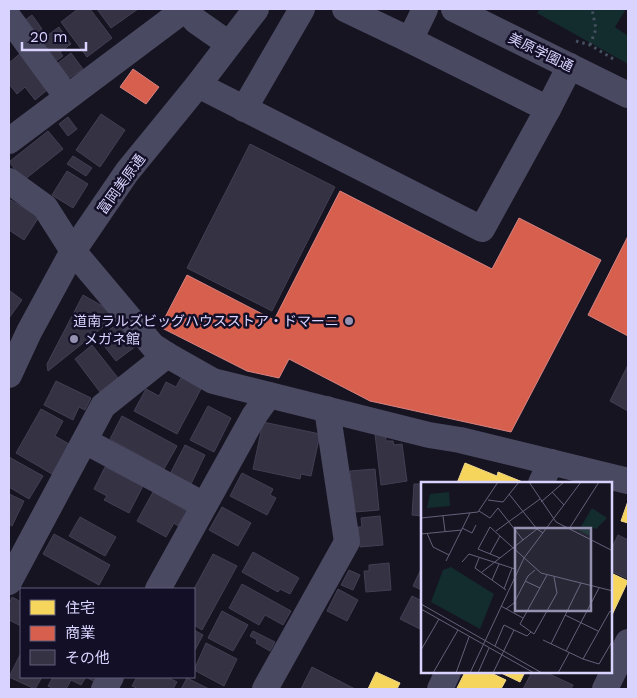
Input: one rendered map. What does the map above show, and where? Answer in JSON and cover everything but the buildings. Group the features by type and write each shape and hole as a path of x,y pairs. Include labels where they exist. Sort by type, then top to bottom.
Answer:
{"street":[{"path":"9,141 185,9 196,21 229,44"},
{"name":"富岡美原通","path":"9,375 29,332 74,252 127,172 198,85 256,9"},
{"path":"244,109 302,9"},
{"path":"344,9 548,109"},
{"path":"410,40 425,9"},
{"name":"美原学園通","path":"455,9 628,95"},
{"path":"9,18 67,97"},
{"path":"198,85 482,229 570,66"},
{"path":"9,181 46,207 74,252 153,346 213,381 430,435 546,473 628,481"},
{"path":"9,582 103,406 167,355"},
{"path":"159,588 254,416 269,395"},
{"path":"265,689 347,542 327,409"},
{"path":"85,441 204,505"},
{"path":"605,689 628,642"},
{"path":"440,689 448,673"},
{"path":"104,689 110,678"}],"path":[{"path":"590,46 596,29 592,9"}],"green space":[{"path":"540,9 626,9 615,27 628,36 628,64 537,13"}],"place":[{"name":"道南ラルズビッグハウスストア・ドマーニ","path":"349,321"},
{"name":"メガネ館","path":"74,339"}]}
